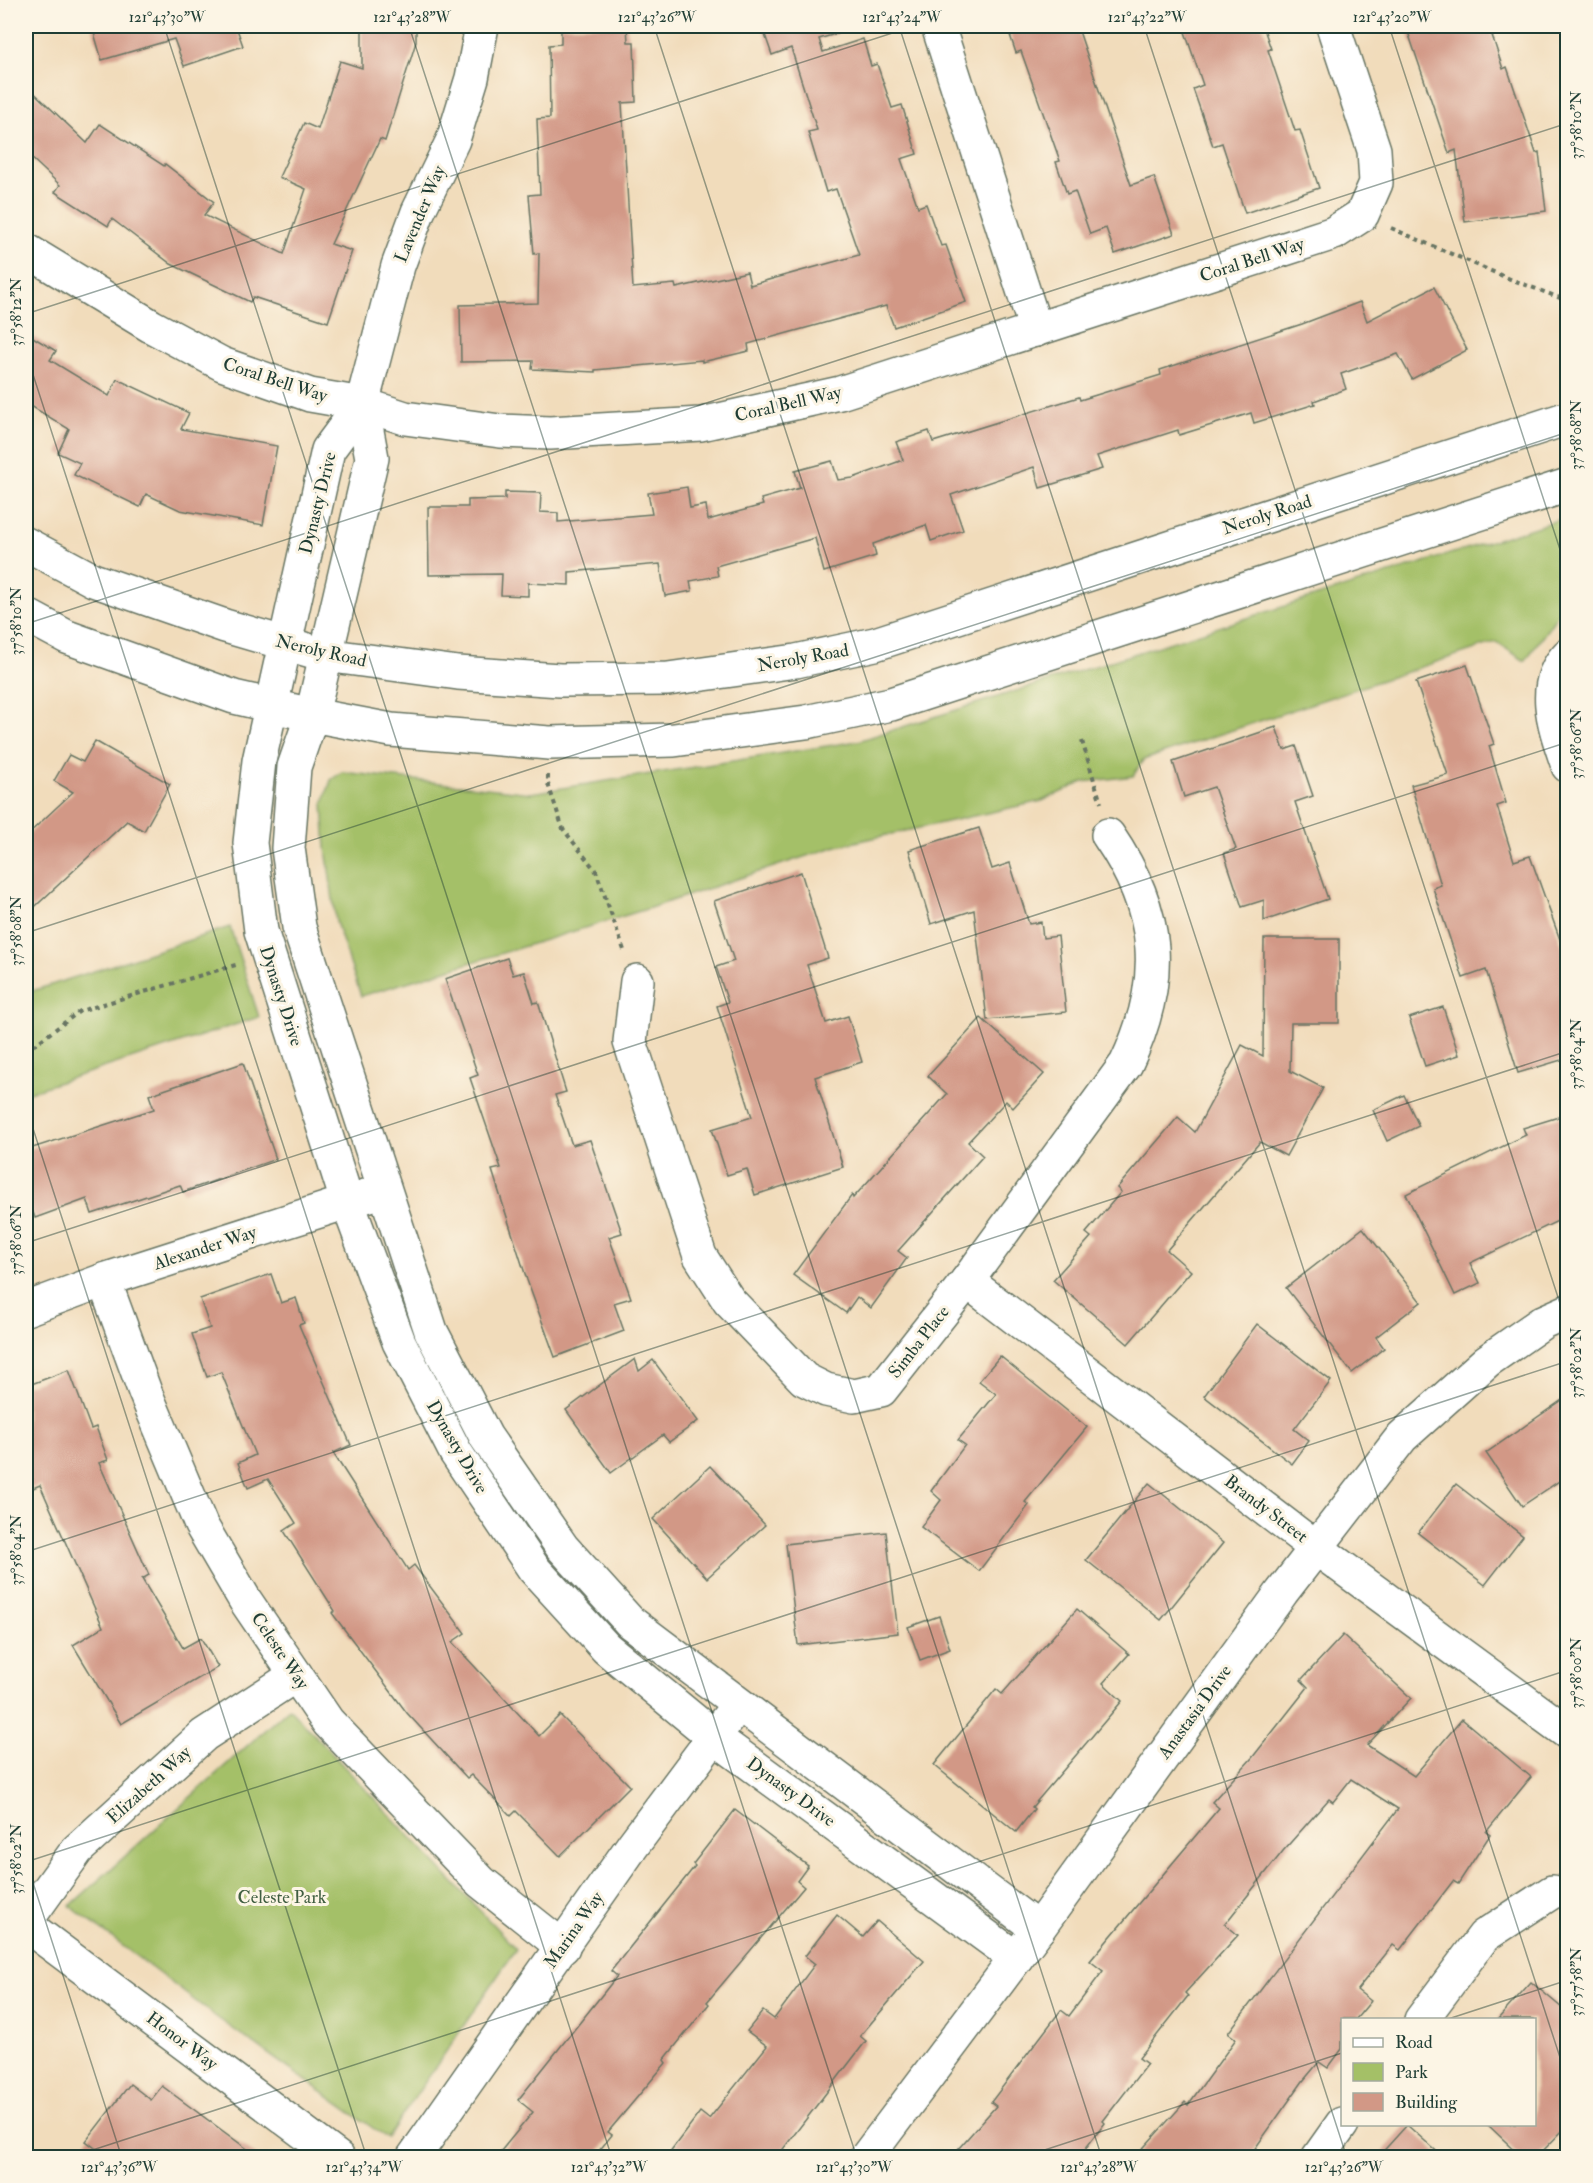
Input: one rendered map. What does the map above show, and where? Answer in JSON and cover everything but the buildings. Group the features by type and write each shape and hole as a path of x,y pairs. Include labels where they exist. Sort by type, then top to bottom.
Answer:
{"street":[{"name":"Lavender Way","path":"362,404 398,266 418,212 453,140 472,78 482,26"},
{"path":"938,26 1036,330"},
{"name":"Coral Bell Way","path":"26,250 151,327 222,364 310,395 362,404 405,418 500,431 550,433 701,424 840,393 1334,233 1362,215 1376,183 1374,150 1333,26"},
{"name":"Dynasty Drive","path":"362,404 328,450 259,762 250,843 261,931 369,1267 404,1352 456,1453 534,1569 606,1648 714,1737 1016,1958"},
{"name":"Dynasty Drive","path":"362,404 372,458 312,715 294,767 288,848 299,927 431,1331 486,1437 562,1546 630,1622 1038,1929"},
{"name":"Neroly Road","path":"26,544 93,580 225,626 325,655 447,672 560,680 668,679 796,661 875,644 1568,418"},
{"path":"26,615 67,637 225,693 312,715 391,730 549,743 674,740 806,722 891,704 1568,485"},
{"path":"1568,655 1559,664 1552,684 1551,707 1568,766"},
{"name":"Simba Place","path":"637,981 630,1042 700,1256 729,1301 804,1379 826,1390 854,1396 880,1390 967,1281 1126,1064 1141,1032 1152,991 1155,958 1150,926 1142,896 1128,864 1108,835"},
{"name":"Alexander Way","path":"26,1309 104,1280 385,1190"},
{"name":"Celeste Way","path":"104,1280 145,1392 201,1525 245,1600 328,1722 481,1882 563,1947"},
{"name":"Brandy Street","path":"967,1281 1316,1548 1568,1733"},
{"name":"Anastasia Drive","path":"866,2157 1038,1929 1316,1548 1402,1437 1487,1361 1543,1322 1568,1311"},
{"name":"Elizabeth Way","path":"26,1921 86,1842 204,1735 296,1675"},
{"name":"Marina Way","path":"413,2157 633,1845 738,1705"},
{"path":"1422,2018 1484,1936 1552,1892"},
{"name":"Honor Way","path":"26,1926 338,2157"},
{"path":"1318,2157 1341,2125"}],"path":[{"path":"1387,226 1504,277 1568,301"},
{"path":"1082,741 1097,781 1108,835"},
{"path":"549,743 548,784 563,829 596,872 612,921 637,981"},
{"path":"26,1051 80,1011 240,963"}],"green space":[{"path":"1567,517 1567,612 1559,613 1525,661 1496,642 1143,760 1133,776 1083,782 1042,801 837,846 650,908 361,996 336,922 326,848 323,804 331,780 342,772 531,793 858,741"},
{"path":"230,927 259,1017 26,1093 26,993"},
{"name":"Celeste Park","path":"289,1708 516,1949 387,2138 219,2019 70,1906"}]}
